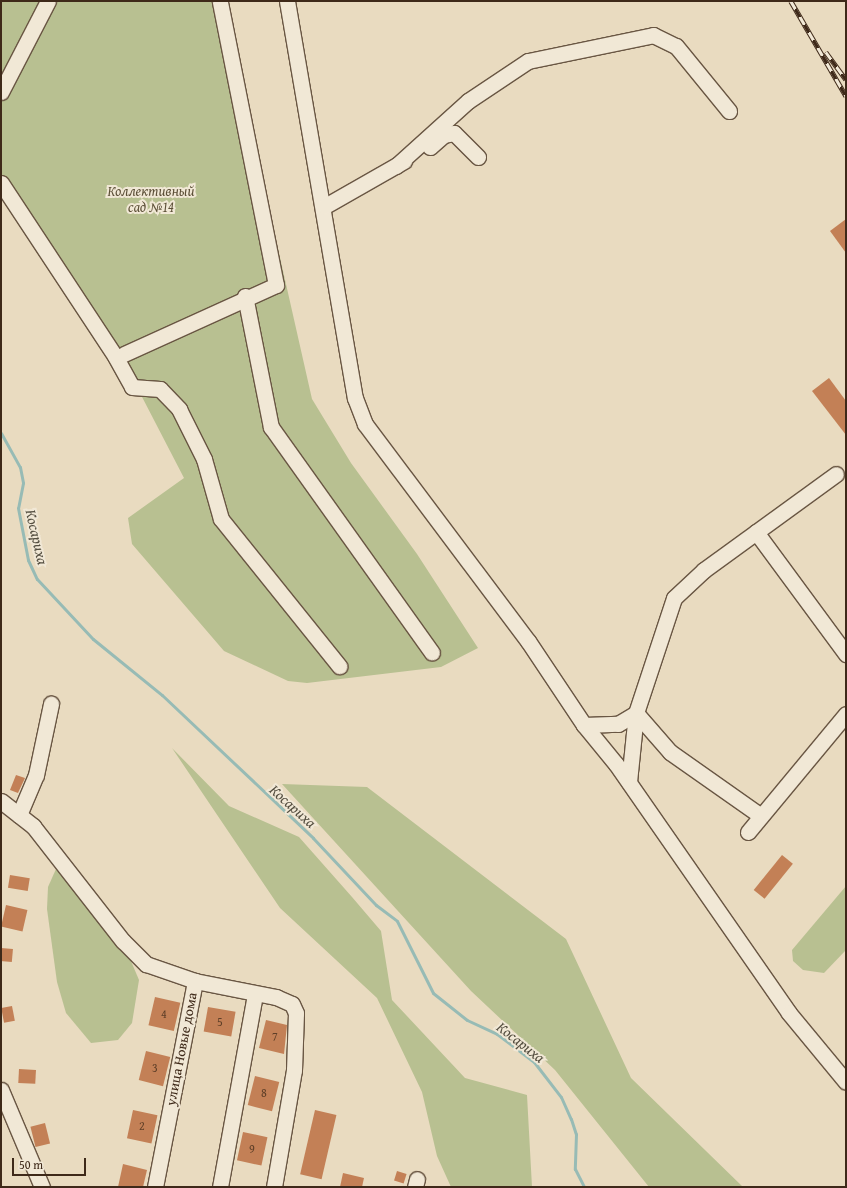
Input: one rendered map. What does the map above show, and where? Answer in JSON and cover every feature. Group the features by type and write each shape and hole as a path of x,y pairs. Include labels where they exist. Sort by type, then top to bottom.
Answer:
{"street":[{"path":"1,92 48,1"},
{"path":"124,354 174,334 245,296 276,285 220,1"},
{"path":"287,1 324,206 355,398 365,424 528,640 584,725 629,782 789,1013 846,1081"},
{"path":"396,166 468,101 528,61 653,35 676,46 729,111"},
{"path":"324,206 396,166 450,133 463,138 478,157"},
{"path":"1,183 115,356 132,387 160,390 180,409 204,459 222,519 339,666"},
{"path":"245,296 271,427 432,653"},
{"path":"629,782 636,713 674,598 699,574 836,474"},
{"path":"756,532 846,654"},
{"path":"19,815 36,775 51,704"},
{"path":"584,725 618,724 636,713"},
{"path":"636,713 670,752 761,816"},
{"path":"748,832 846,714"},
{"path":"1,801 33,826 123,941 146,964 195,981"},
{"name":"улица Новые дома","path":"155,1187 195,981 255,995 276,997 292,1004 296,1013 294,1070 274,1187"},
{"path":"220,1187 255,995"},
{"path":"1,1090 42,1187"}],"green space":[{"name":"Коллективный сад №14","path":"1,1 222,1 312,399 351,463 417,554 478,648 441,667 307,683 288,681 224,651 132,544 128,518 184,478 126,366 1,177"},
{"path":"172,748 229,806 299,837 381,931 392,1000 465,1078 527,1095 532,1187 451,1187 437,1156 422,1092 377,998 280,908"},
{"path":"282,784 367,787 566,939 631,1078 743,1187 649,1187 555,1070 471,991"},
{"path":"56,869 128,954 139,980 132,1023 118,1040 91,1043 66,1013 57,982 47,909 48,887"},
{"path":"846,886 846,950 824,973 803,970 793,961 792,950"}],"building":[{"path":"846,219 846,253 830,231"},
{"path":"829,378 846,401 846,435 812,391"},
{"path":"16,775 25,778 18,793 10,790"},
{"path":"782,855 793,864 765,899 754,890"},
{"path":"10,875 30,878 28,891 8,888"},
{"path":"6,905 27,910 22,931 1,926"},
{"path":"1,948 13,949 12,962 1,961"},
{"path":"155,997 180,1003 174,1031 148,1025"},
{"path":"12,1006 15,1021 4,1023 1,1008"},
{"path":"208,1007 236,1012 231,1036 204,1032"},
{"path":"266,1020 287,1025 284,1054 259,1048"},
{"path":"146,1051 170,1057 163,1086 139,1080"},
{"path":"19,1069 36,1070 35,1084 18,1083"},
{"path":"255,1076 279,1082 272,1111 248,1105"},
{"path":"133,1110 157,1115 151,1144 127,1138"},
{"path":"315,1110 336,1115 322,1179 300,1174"},
{"path":"45,1123 50,1143 36,1147 30,1127"},
{"path":"243,1132 267,1137 261,1166 237,1160"},
{"path":"123,1164 147,1170 143,1187 118,1187"},
{"path":"397,1171 407,1174 404,1183 394,1181"},
{"path":"343,1173 364,1178 362,1187 340,1187"}],"waterway":[{"name":"Косариха","path":"1,433 20,467 23,483 18,508 28,560 37,579 93,639 162,695 313,838 376,905 397,921 433,993 467,1020 497,1034 534,1062 561,1097 571,1119 576,1134 575,1169 584,1187"}],"railway":[{"path":"791,1 846,96"},
{"path":"826,52 846,80"}]}
